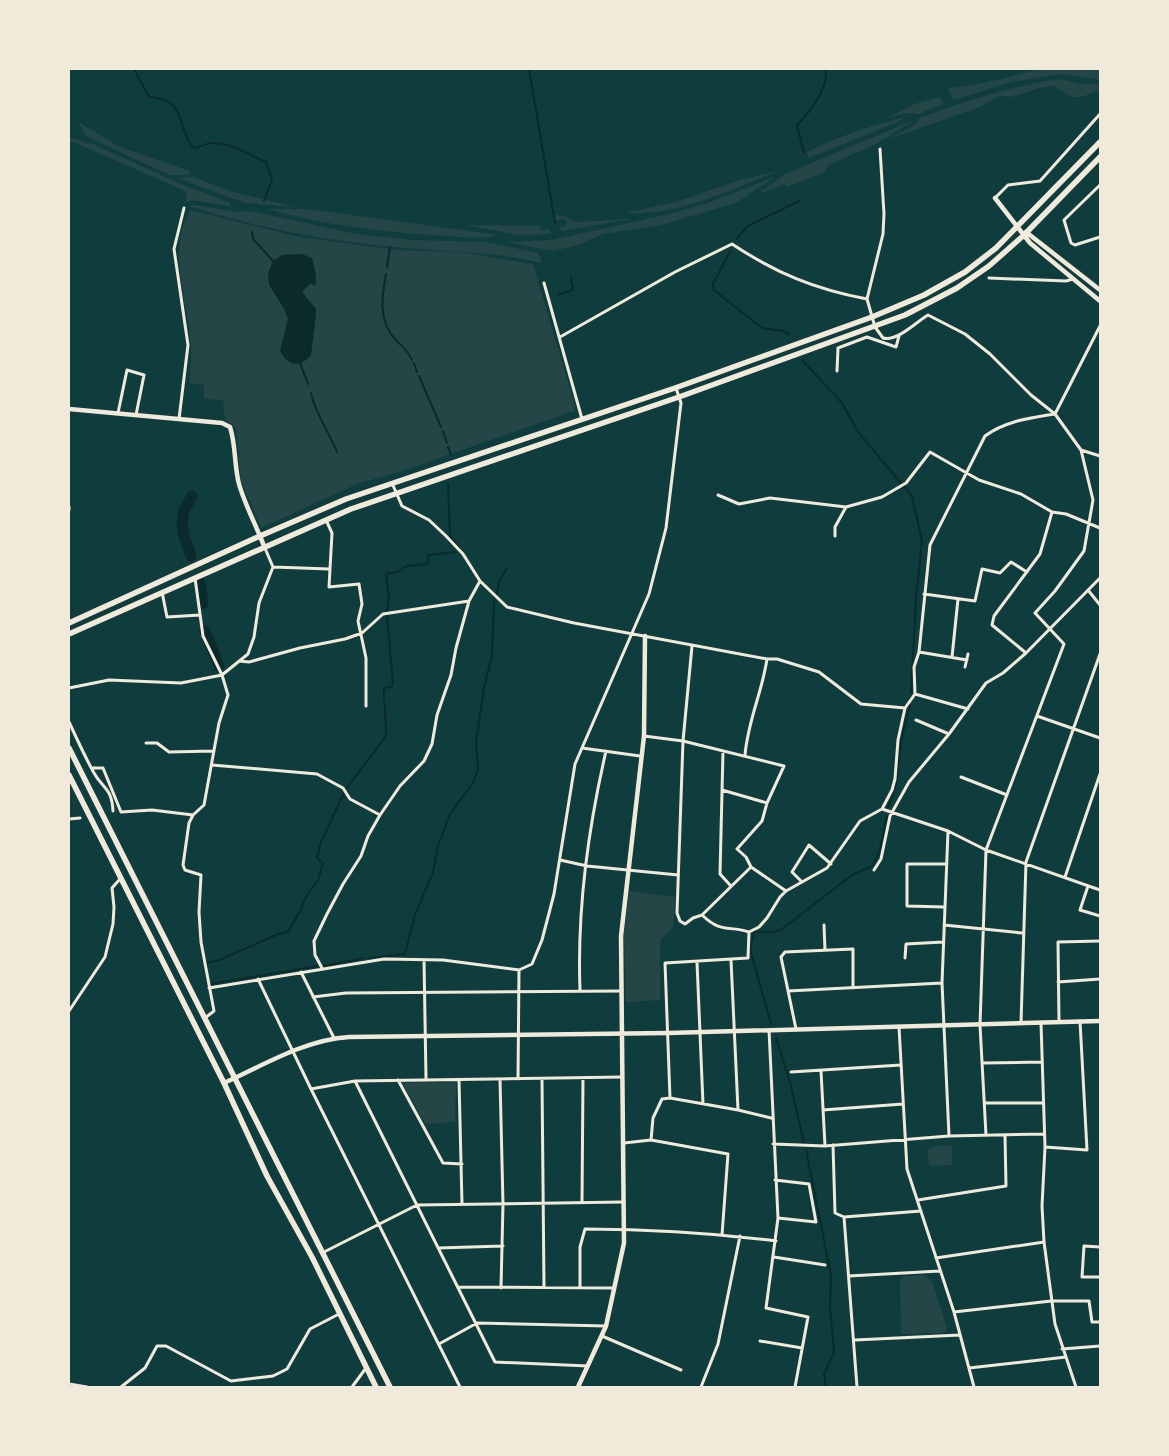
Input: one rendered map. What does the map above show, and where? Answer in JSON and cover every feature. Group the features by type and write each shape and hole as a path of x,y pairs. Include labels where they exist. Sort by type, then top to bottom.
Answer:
{"main road":[{"path":"69,623 260,536 392,483 675,388 872,317 945,285 984,258 1018,228 1100,142"},
{"path":"69,634 194,576 326,519 395,493 679,397 875,327 922,308 957,288 989,266 1025,234 1100,157"},
{"path":"69,748 204,1019 324,1252 390,1387"},
{"path":"69,775 224,1083 267,1176 340,1313 376,1387"}],"street":[{"path":"1100,114 1040,181 1008,185 995,198 1018,228 1073,279 1100,301"},
{"path":"880,149 884,214 883,234 866,300 875,327 884,341"},
{"path":"1100,185 1064,220 1071,243 1075,245 1100,237"},
{"path":"179,419 188,345 174,249 184,208"},
{"path":"1025,234 1100,290"},
{"path":"560,337 675,272 732,244 765,266 800,281 866,300"},
{"path":"989,278 1066,281 1073,279"},
{"path":"544,283 582,419"},
{"path":"884,341 899,336 928,315 965,334 996,360 1031,395 1055,414 1081,450 1093,500 1084,551 1055,591 1035,613 1064,644 986,850 980,1025 986,1103 986,1135"},
{"path":"1055,414 1100,326"},
{"path":"865,330 867,337"},
{"path":"838,348 867,337 884,341 896,347 899,336"},
{"path":"836,341 838,348 837,371"},
{"path":"118,414 127,370 144,375 136,415"},
{"path":"209,988 384,959 424,960 519,970 532,964 542,940 560,860 575,764 649,594 666,528 681,403 675,388"},
{"path":"69,409 222,423 230,427 233,437 233,455 240,485 273,567 259,603 254,637 248,654 222,675 181,683 109,680 69,688"},
{"path":"702,914 718,927 749,932 759,927 786,891 830,864 860,821 882,809 892,790 895,779 898,740 905,708 915,694 914,667 919,652 930,545 985,436 996,428 1015,421 1055,414"},
{"path":"1081,450 1100,456"},
{"path":"718,495 739,504 770,498 846,507 882,497 906,483 930,452 979,480 1020,494 1052,512 1089,522 1100,528"},
{"path":"392,483 402,506 429,520 446,536 463,554 480,581 507,607 692,646 768,659 777,658 819,672 860,704 905,708"},
{"path":"834,536 835,527 846,507"},
{"path":"1026,653 992,625 994,616 1040,554 1052,512"},
{"path":"326,519 332,532 330,587 359,584 362,604 359,627 362,633 366,658 366,706"},
{"path":"924,594 974,601 982,569 1000,573 1011,562 1027,572"},
{"path":"273,567 330,569"},
{"path":"194,576 203,636 222,675 228,695 219,723 204,805 193,815 189,823 183,865 185,870 201,875 199,912 214,1011 204,1019"},
{"path":"874,870 881,859 890,816 909,782 949,734 986,683 1003,674 1026,653 1100,578"},
{"path":"322,968 315,955 314,941 343,884 361,856 368,836 380,815 400,786 424,761 432,744 437,715 452,675 456,648 469,601 480,581"},
{"path":"1088,590 1100,605"},
{"path":"162,591 166,617 200,615"},
{"path":"952,657 958,599"},
{"path":"239,661 249,662 272,658 300,648 345,640 362,633 382,614 469,601"},
{"path":"578,1387 606,1326 613,1288 622,1258 625,1229 623,1202 624,1142 620,936 640,756 644,736 645,636"},
{"path":"692,646 683,741 677,913 680,921 685,924 702,914 730,885 751,867"},
{"path":"919,652 966,660"},
{"path":"965,667 968,654"},
{"path":"1021,1023 1022,933 1026,862 1100,654"},
{"path":"745,756 747,730 761,690 768,659"},
{"path":"915,694 968,709"},
{"path":"1037,716 1100,738"},
{"path":"916,720 949,734"},
{"path":"69,722 94,774 107,787 112,802 112,811"},
{"path":"644,736 683,741 784,766 767,803 762,821 737,849 746,857 751,867 786,891"},
{"path":"146,743 157,743 169,752 213,751"},
{"path":"581,748 640,756"},
{"path":"580,990 578,938 594,803 606,751"},
{"path":"723,751 720,874 730,885"},
{"path":"212,765 317,774 344,788 350,799 380,815"},
{"path":"92,768 103,768 121,812 152,810 193,815"},
{"path":"1065,878 1100,774"},
{"path":"961,777 1007,795"},
{"path":"722,790 767,803"},
{"path":"882,809 948,831 986,850 1026,862 1100,890"},
{"path":"69,819 80,818"},
{"path":"948,831 942,984 949,1136"},
{"path":"802,882 792,872 809,844 830,864"},
{"path":"560,860 587,866 678,875"},
{"path":"944,907 907,906 907,864 946,864"},
{"path":"69,1011 106,957 113,924 112,888 120,879"},
{"path":"1088,886 1080,910 1100,916"},
{"path":"824,925 825,950"},
{"path":"944,925 1022,933"},
{"path":"670,1098 665,963 748,958 749,932"},
{"path":"1059,1022 1058,942 1100,941"},
{"path":"905,958 906,944 943,942"},
{"path":"796,1029 781,957 786,952 853,949 853,988"},
{"path":"424,960 426,1078"},
{"path":"731,960 736,1031 738,1110"},
{"path":"697,962 703,1104"},
{"path":"518,1078 519,970"},
{"path":"301,972 334,1038"},
{"path":"258,979 310,1089 460,1387"},
{"path":"1058,982 1100,979"},
{"path":"788,991 942,984"},
{"path":"313,997 346,993 622,991"},
{"path":"1045,1147 1087,1150 1080,1021"},
{"path":"224,1083 292,1051 334,1038 668,1033 1100,1021"},
{"path":"1041,1023 1045,1147 1042,1206 1044,1242 1051,1301 1062,1349 1076,1387"},
{"path":"899,1026 908,1168 954,1312 974,1387"},
{"path":"769,1030 772,1144 778,1218 766,1308 808,1317 794,1387"},
{"path":"983,1063 1042,1062"},
{"path":"791,1072 900,1065"},
{"path":"821,1071 825,1146"},
{"path":"310,1089 355,1081 426,1078 460,1080 622,1078"},
{"path":"582,1202 583,1078"},
{"path":"500,1079 503,1204 501,1288"},
{"path":"542,1079 544,1287"},
{"path":"398,1080 443,1163 462,1164"},
{"path":"460,1080 462,1204"},
{"path":"355,1081 495,1362 588,1366"},
{"path":"651,1140 653,1118 662,1099 670,1098 772,1118"},
{"path":"986,1103 1043,1103"},
{"path":"823,1110 903,1104"},
{"path":"772,1144 833,1146 906,1138 1044,1134"},
{"path":"918,1200 1006,1186 1005,1135"},
{"path":"624,1142 651,1140 728,1154 722,1235"},
{"path":"833,1146 835,1213 844,1217 921,1210"},
{"path":"776,1180 809,1184 816,1222 778,1218"},
{"path":"324,1252 378,1223 417,1205 623,1202"},
{"path":"844,1217 850,1313 855,1340 857,1387"},
{"path":"580,1288 580,1247 585,1229 625,1229 740,1236 776,1241"},
{"path":"700,1387 718,1344 740,1236"},
{"path":"936,1258 1044,1242"},
{"path":"438,1248 503,1246"},
{"path":"1100,1247 1084,1246 1082,1277 1100,1277"},
{"path":"774,1257 825,1265"},
{"path":"849,1276 940,1271"},
{"path":"458,1287 613,1288"},
{"path":"954,1312 1051,1301 1089,1301 1092,1322 1100,1322"},
{"path":"120,1387 145,1368 158,1346 166,1346 231,1381 273,1376 287,1369 310,1329 340,1313"},
{"path":"439,1344 477,1323 606,1326"},
{"path":"855,1340 960,1335"},
{"path":"601,1336 681,1370"},
{"path":"760,1341 802,1348"},
{"path":"1062,1349 1100,1346"},
{"path":"969,1368 1066,1357"},
{"path":"352,1387 367,1367"},
{"path":"69,1384 87,1387"}],"shaded area":[{"path":"1043,69 1100,69 1100,80 1060,74 1012,82 953,100 948,88 984,83"},
{"path":"1060,79 1082,84 1100,84 1100,92 1096,91 1082,97 1071,97 1054,86 1039,88 1011,97 1000,96 980,107 889,139 916,124 919,118 1006,90"},
{"path":"940,97 943,104 919,114 907,113 886,118 915,104"},
{"path":"905,117 898,122 809,158 807,152 831,141"},
{"path":"914,120 876,144 828,165 825,172 787,187 786,184 758,194 785,174"},
{"path":"78,122 120,147 190,171 189,175 170,175 113,149 85,135"},
{"path":"69,137 95,145 181,184 230,203 230,206 191,200 185,203 187,195 183,190 69,140"},
{"path":"778,171 684,206 645,213 625,213 676,202 743,179"},
{"path":"193,177 233,192 296,207 245,203 177,178"},
{"path":"775,177 736,203 661,225 603,234 581,244 553,251 507,242 552,240 670,214 708,203"},
{"path":"194,205 238,212 250,211 356,234 413,240 486,242 538,253 542,263 495,255 418,249 331,239 273,229 189,206"},
{"path":"268,209 307,209 499,235 472,238 378,230 312,220"},
{"path":"190,210 299,237 398,250 460,252 533,264 575,406 574,411 399,472 357,484 261,528 241,480 236,428 225,420 223,400 204,399 204,385 189,383 191,348 179,261 183,226"},
{"path":"556,215 565,216 575,222 631,219 561,231 560,227 567,226 566,219 556,220"},
{"path":"465,225 540,226 540,230 550,229 551,234 518,235"},
{"path":"302,254 312,258 315,269 315,286 311,283 302,292 316,309 316,315 311,355 303,362 294,364 287,360 280,351 288,319 269,285 268,273 273,261 282,255"},
{"path":"629,891 675,897 673,928 660,940 660,1000 626,1002 624,931"},
{"path":"403,1083 456,1083 455,1122 425,1124"},
{"path":"952,1145 952,1165 929,1166 927,1149 932,1149 932,1146"},
{"path":"924,1275 932,1281 947,1329 943,1333 901,1334 900,1280 902,1277"}],"waterway":[{"path":"134,69 149,97 162,99 176,109 185,133 194,148 211,143 227,145 266,162 272,179 264,201"},
{"path":"529,69 555,223"},
{"path":"804,153 797,125 817,100 824,84 826,69"},
{"path":"736,239 748,226 799,201"},
{"path":"252,232 253,239 274,262"},
{"path":"387,268 390,247"},
{"path":"731,250 713,284 714,290 762,328 783,331 790,335"},
{"path":"386,274 383,291 383,308 386,324 412,360"},
{"path":"559,294 571,291 573,288 571,277"},
{"path":"803,361 842,403 858,432 912,496 922,541 916,598 911,693"},
{"path":"300,363 308,384"},
{"path":"414,363 417,372"},
{"path":"419,376 441,427"},
{"path":"311,393 337,452"},
{"path":"443,431 447,443"},
{"path":"448,447 451,454"},
{"path":"448,484 450,536 460,548"},
{"path":"183,513 192,496"},
{"path":"183,516 182,525 185,540"},
{"path":"186,542 191,556"},
{"path":"387,612 389,599 386,574 400,571 406,566 427,564 429,555 456,552"},
{"path":"497,593 499,581 507,568"},
{"path":"200,583 203,603"},
{"path":"369,958 405,954 415,915 433,872 438,846 450,814 473,783 478,770 476,742 484,688 492,655 494,601"},
{"path":"384,701 384,688 391,687 393,684 387,615"},
{"path":"205,631 219,666"},
{"path":"346,789 386,736 385,705"},
{"path":"888,807 896,783 902,738 910,705"},
{"path":"300,911 307,895 318,880 323,863 317,858 321,842 344,793"},
{"path":"771,1024 750,949 754,932 773,932 782,929 852,875 872,866 879,853 887,816"},
{"path":"207,967 207,963 222,959 278,934 288,932 299,913"},
{"path":"323,966 364,958"},
{"path":"210,984 318,966"},
{"path":"776,1038 790,1082 804,1143"},
{"path":"806,1150 831,1275 830,1307 834,1352 824,1374 826,1387"}]}
